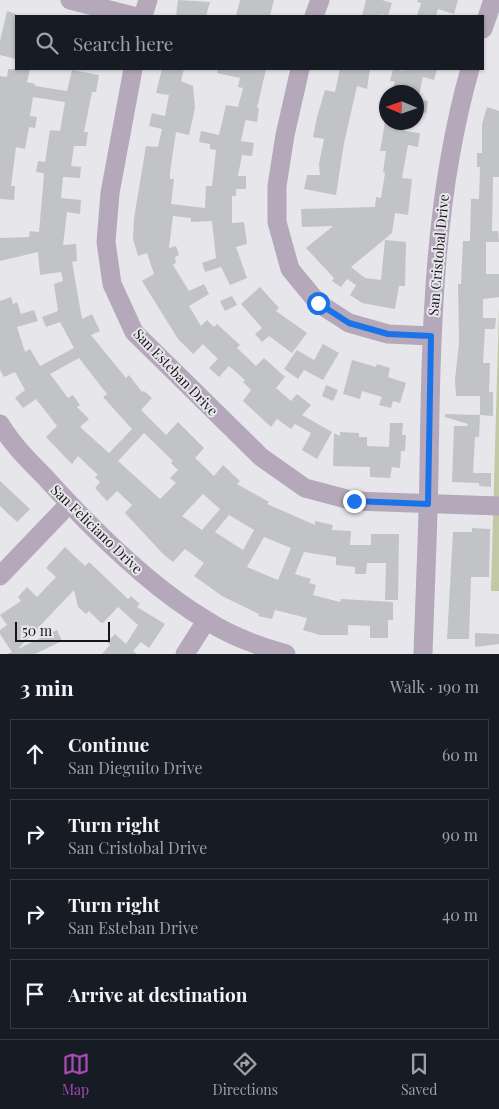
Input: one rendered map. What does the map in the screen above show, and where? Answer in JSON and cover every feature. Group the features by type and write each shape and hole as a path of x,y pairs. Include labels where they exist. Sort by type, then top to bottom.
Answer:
{"street":[{"path":"70,0 129,15"},
{"path":"143,15 148,0"},
{"path":"314,15 320,0"},
{"path":"484,26 493,0"},
{"name":"San Esteban Drive","path":"132,70 110,193 106,242 112,284 134,332 261,458 305,488 354,501 499,506"},
{"path":"300,70 285,135 277,186 277,222 290,269 318,303 349,323 388,334 431,336"},
{"name":"San Cristobal Drive","path":"423,654 431,336 441,209 451,146 470,70"},
{"name":"San Feliciano Drive","path":"0,424 8,437 69,504 161,590 206,621 256,645 286,654"},
{"path":"0,576 69,504"},
{"path":"185,654 206,621"}],"green space":[{"path":"499,308 499,591 491,591"}],"building":[{"path":"178,0 210,2 206,15 176,15"},
{"path":"240,0 274,0 270,15 236,15"},
{"path":"366,0 382,0 392,3 388,15 362,15"},
{"path":"418,0 458,0 454,14 438,9 436,15 417,15 421,3 417,2"},
{"path":"7,11 16,14 15,59 0,55 0,41"},
{"path":"8,69 30,70 27,82 35,84 35,86 67,91 72,70 99,75 96,92 92,92 84,132 88,132 86,146 74,146 71,166 81,167 80,178 63,177 61,198 81,200 80,214 67,212 63,245 76,244 77,261 72,262 82,319 92,314 100,331 91,335 126,378 129,375 142,392 144,391 152,398 141,410 166,435 178,422 204,448 195,458 214,476 223,465 240,481 237,484 269,502 267,504 315,525 315,521 333,525 332,530 351,531 350,545 371,545 371,534 399,534 398,600 385,600 386,563 367,563 366,574 355,574 355,567 336,565 336,557 304,552 295,574 311,579 309,583 316,585 313,595 340,602 341,599 393,602 393,620 388,620 388,638 370,638 370,626 348,625 348,635 320,635 303,630 307,618 275,610 272,619 258,616 259,614 222,596 194,576 204,563 185,549 173,562 164,555 125,513 132,505 117,491 107,501 95,488 100,482 95,477 98,475 78,456 72,464 46,437 57,426 36,399 23,408 15,398 25,390 15,372 4,377 0,370 0,301 11,297 13,304 17,302 21,314 34,310 38,321 17,327 25,352 30,349 40,366 74,348 60,322 46,327 42,317 58,311 54,284 63,281 61,272 40,275 38,252 0,261 0,238 29,237 30,231 39,232 44,175 43,173 36,172 38,161 45,162 50,130 60,131 65,102 33,97 30,116 37,117 35,128 29,127 25,149 16,147 11,186 15,186 14,200 0,199 0,76 7,77","holes":["79,358 107,394 103,397 132,429 109,453 80,427 89,419 77,407 80,405 73,395 68,398 50,374","144,433 173,461 171,463 178,470 170,478 176,483 160,499 118,461","203,494 220,509 202,530 182,516","229,515 254,530 243,550 215,532","264,537 291,548 278,580 247,567"]},
{"path":"162,70 184,70 181,81 193,86 195,108 189,135 176,132 170,172 170,179 174,179 171,204 205,208 206,186 212,186 216,150 210,149 210,144 199,142 201,131 219,135 226,105 238,107 243,88 238,87 240,78 217,73 218,70 266,70 257,108 259,108 257,122 246,120 241,141 254,143 252,156 242,155 238,176 246,176 246,189 236,189 236,196 232,196 232,223 244,222 247,244 236,247 247,278 230,285 221,267 205,272 202,263 216,258 212,221 191,222 191,218 173,216 169,248 176,246 179,255 175,257 176,263 173,265 189,291 204,284 209,294 189,306 201,326 207,320 214,327 217,324 240,345 237,348 256,366 264,358 285,377 276,388 291,401 297,394 311,405 302,415 332,432 317,459 302,450 311,433 295,424 291,429 277,419 271,427 243,401 251,390 243,382 245,380 229,366 219,377 209,368 218,359 203,344 193,354 178,339 142,281 154,274 147,253 138,256 133,239 134,218 146,146 158,147 162,129 149,126 152,113 165,116 169,95 156,93"},
{"path":"340,70 370,70 367,89 357,86 344,143 336,195 304,189 307,175 320,175 319,164 324,139 313,137 325,90 335,92"},
{"path":"393,70 437,70 434,80 423,77 421,85 394,85 395,82 390,81"},
{"path":"424,100 428,101 426,113 424,113"},
{"path":"487,107 499,111 499,177 493,177 492,231 498,231 499,242 486,242 486,274 499,274 499,297 483,299 483,318 496,318 495,329 485,329 483,363 490,363 489,392 493,392 493,416 480,415 480,396 456,396 455,380 459,343 458,284 461,284 463,241 470,241 471,199 479,199 480,167 477,167 477,153 482,153 482,124"},
{"path":"384,130 404,130 420,133 418,147 408,145 402,178 412,179 408,215 395,213 392,233 351,267 365,278 381,280 385,240 406,242 405,286 399,286 395,309 362,303 350,295 356,285 347,279 341,287 332,281 334,278 306,248 333,226 302,227 301,209 375,207 376,197 381,198 385,173 383,172 386,151 380,151"},
{"path":"260,287 279,308 276,311 307,333 292,353 269,336 262,342 255,334 262,328 241,304"},
{"path":"232,296 237,305 225,311 220,301"},
{"path":"323,344 339,353 323,380 304,370 298,379 284,369 297,350 314,360"},
{"path":"352,360 376,367 377,364 390,368 388,377 406,383 400,403 393,401 391,408 379,405 382,397 362,391 360,399 343,394"},
{"path":"326,385 338,390 333,401 322,396"},
{"path":"445,414 480,415 479,437 475,437 473,473 491,473 491,487 479,486 479,483 452,482 454,426 467,426 468,424 445,417"},
{"path":"390,423 403,423 402,435 406,435 405,451 401,451 400,468 392,467 390,478 370,477 370,467 333,466 334,433 340,436 340,432 359,433 359,437 367,437 367,446 389,447"},
{"path":"0,481 30,509 17,522 0,506"},
{"path":"472,528 490,529 489,577 471,577 469,639 447,639 453,532 472,532"},
{"path":"65,547 85,566 89,562 128,599 131,596 140,604 137,607 165,624 149,648 141,642 133,651 137,654 102,654 110,645 107,642 115,634 126,644 138,625 118,607 103,623 100,622 89,611 86,614 78,607 74,590 18,649 57,630 62,641 35,654 7,654 12,652 0,634 0,630 7,625 0,615 21,601 18,597 27,587 37,597 56,577 46,568"},
{"path":"475,633 499,634 499,644 475,647"}],"route":[{"path":"318,303 349,323 388,334 431,336 428,504 354,501"}]}
